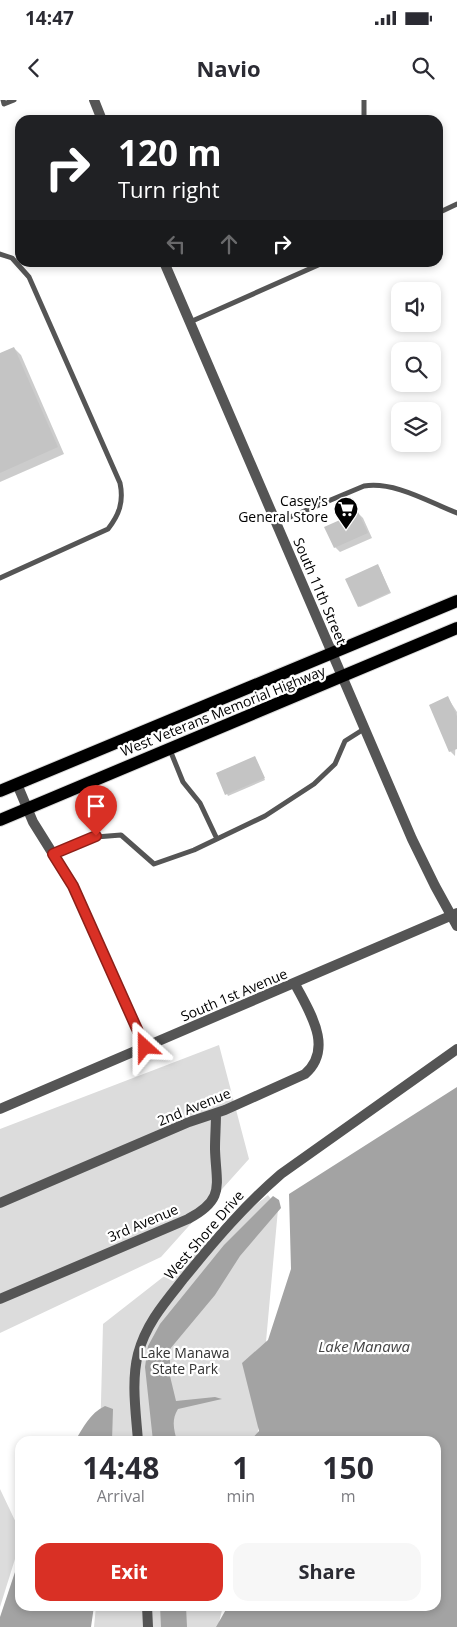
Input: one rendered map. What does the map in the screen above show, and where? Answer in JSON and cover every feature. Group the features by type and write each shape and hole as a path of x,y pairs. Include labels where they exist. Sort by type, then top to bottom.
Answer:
{"main road":[{"name":"West Veterans Memorial Highway","path":"0,791 457,601"},
{"name":"West Veterans Memorial Highway","path":"0,820 342,678 457,628"}],"street":[{"path":"94,100 100,115"},
{"name":"South 11th Street","path":"166,267 416,847 454,914 457,926"},
{"path":"17,784 27,809 73,886 145,1047"},
{"name":"South 1st Avenue","path":"0,1110 454,914"},
{"name":"2nd Avenue","path":"0,1203 305,1074 313,1067 319,1056 320,1045 306,1005 295,984"},
{"name":"West Shore Drive","path":"138,1436 134,1380 136,1361 145,1332 155,1314 217,1237 256,1196 281,1174 457,1049"},
{"name":"3rd Avenue","path":"0,1298 188,1219 204,1209 215,1194 218,1182 215,1150 216,1113"},
{"path":"147,1611 148,1627"}],"lane":[{"path":"3,100 4,104 14,100"},
{"path":"364,100 364,115"},
{"path":"443,211 457,204"},
{"path":"0,254 12,258 15,261"},
{"path":"0,578 108,529 116,519 123,496 120,483 30,277 21,267"},
{"path":"189,322 313,267"},
{"path":"276,523 364,486 375,484 388,486 457,513"},
{"path":"53,854 96,836 121,836 154,864 217,839 265,816 314,784 335,764 344,741 364,729"},
{"path":"170,749 184,782 200,803 217,839"}],"green space":[{"path":"219,1045 249,1159 161,1257 0,1333 0,1129"},
{"name":"Lake Manawa State Park","path":"268,1195 278,1209 257,1436 100,1436 103,1324"},
{"path":"0,1489 15,1520 15,1559 0,1607"},
{"path":"96,1611 222,1611 218,1627 94,1627"}],"water":[{"name":"Lake Manawa","path":"457,1087 457,1627 216,1627 225,1611 441,1611 441,1436 254,1436 259,1431 242,1363 268,1340 291,1269 289,1194"},
{"path":"273,1196 279,1200 281,1208 240,1256 215,1295 170,1349 170,1376 176,1401 215,1397 222,1399 178,1409 174,1421 176,1436 152,1436 145,1367 148,1346 160,1324 224,1245"},
{"path":"105,1406 113,1409 112,1436 78,1436 91,1417"},
{"path":"15,1572 15,1611 93,1611 91,1627 0,1627 0,1617"},
{"path":"160,1611 186,1611 187,1627 161,1627"}],"building":[{"path":"14,347 58,447 0,473 0,353"},
{"name":"Casey's General Store","path":"358,512 368,533 334,548 324,527"},
{"path":"378,564 390,592 358,607 345,579"},
{"path":"448,696 457,716 457,749 449,752 429,705"},
{"path":"255,756 265,778 225,795 216,773"}],"place":[{"name":"Casey's General Store","path":"346,530"}],"route":[{"path":"96,836 53,854 73,886 145,1047"}]}
